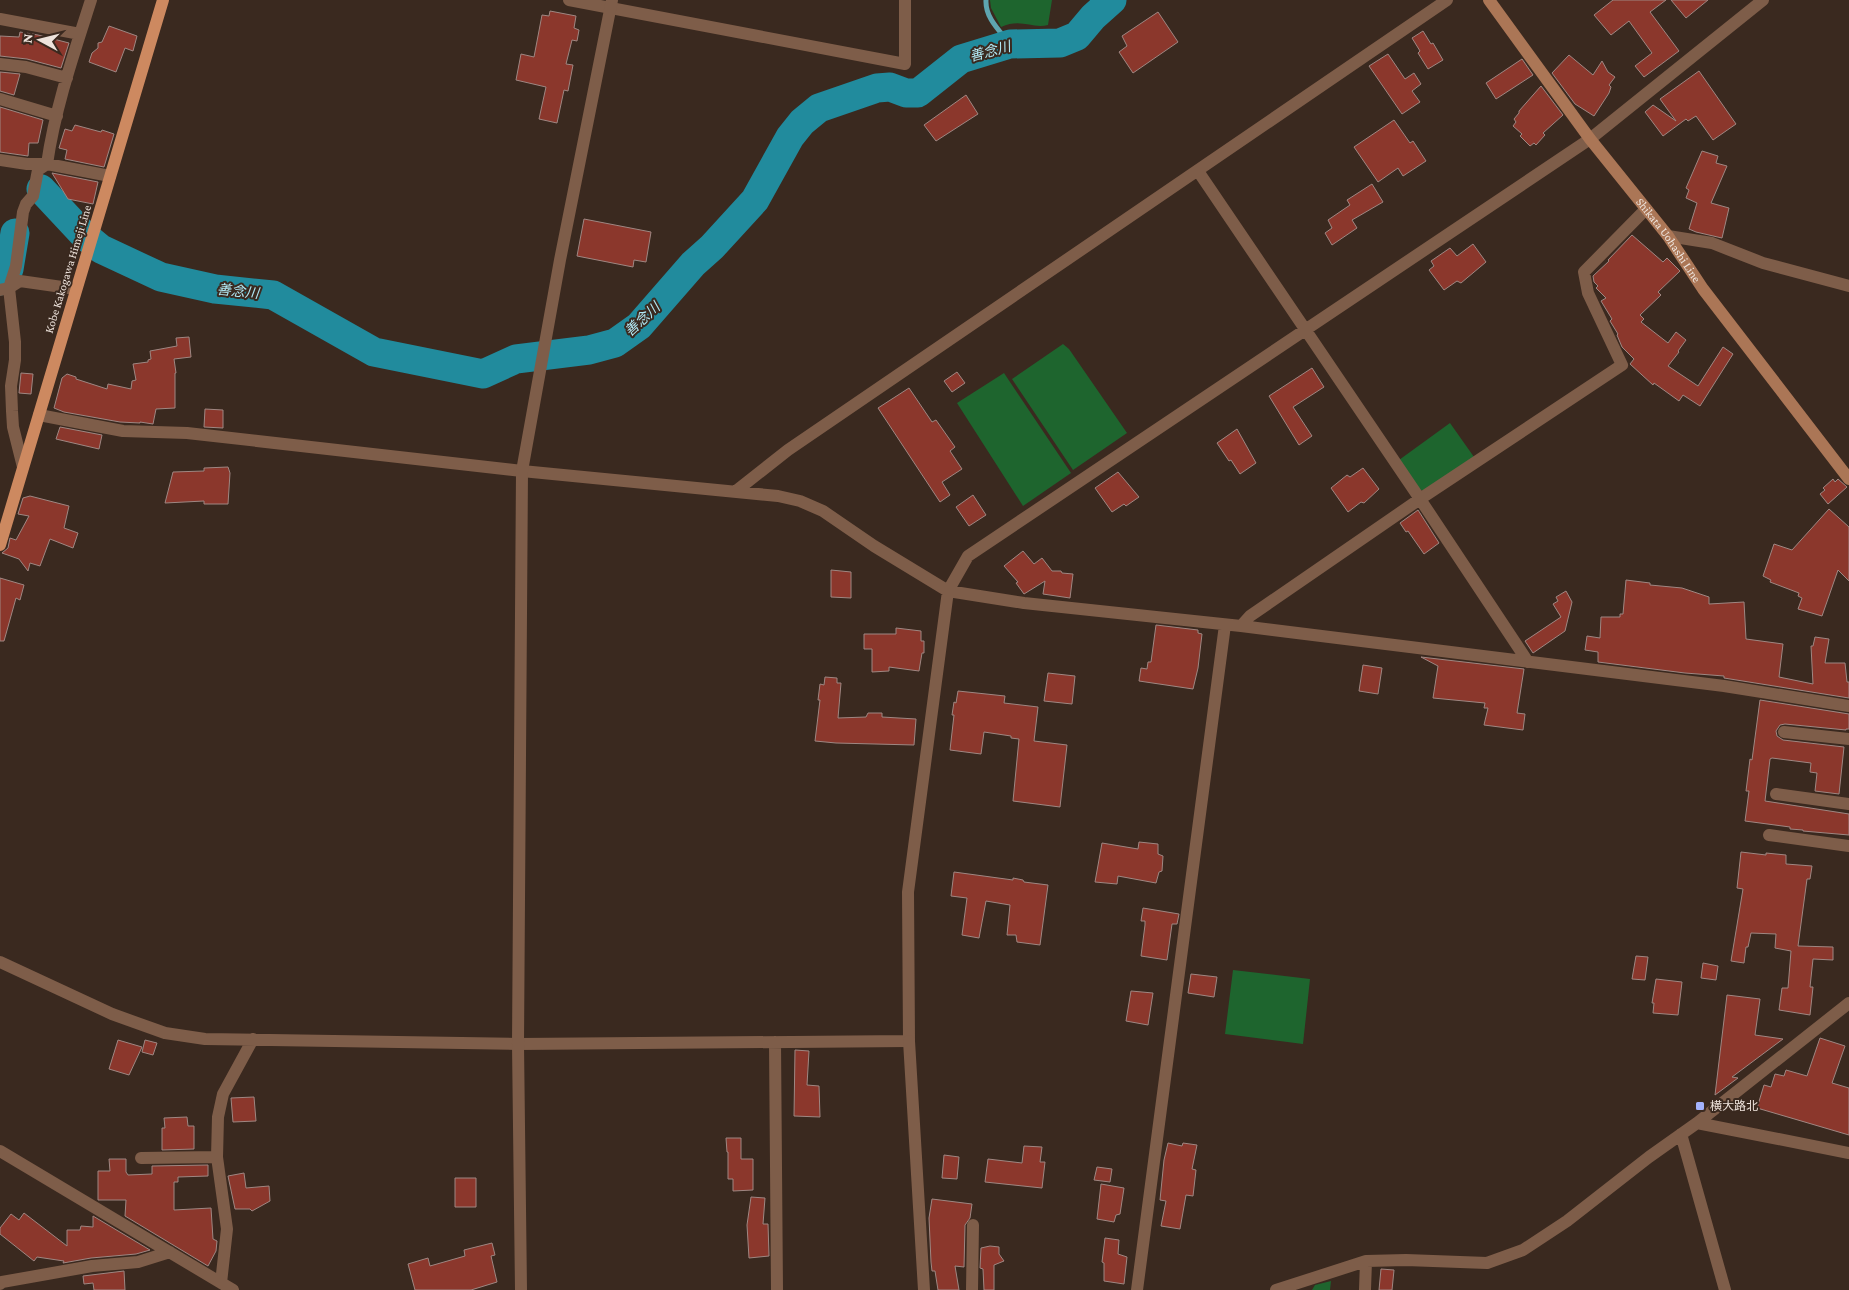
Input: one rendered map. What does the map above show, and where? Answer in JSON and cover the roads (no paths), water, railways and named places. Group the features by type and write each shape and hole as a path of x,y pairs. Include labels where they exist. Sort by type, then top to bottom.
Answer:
{"main road":[{"name":"Kobe Kakogawa Himeji Line","path":"0,545 163,0"},
{"name":"Shikata Uohashi Line","path":"1489,0 1590,138 1668,236 1704,289 1849,479"}],"street":[{"path":"23,467 13,427 11,386 14,342 5,289 16,266 23,212 26,204 33,196 38,170 47,164 67,78 91,0"},
{"path":"569,0 611,4 904,64 904,0"},
{"path":"736,491 788,450 1447,0"},
{"path":"924,1290 909,1040 908,892 948,592 968,556 1590,138 1763,0"},
{"path":"521,1290 518,1044 522,471 545,336 611,4"},
{"path":"0,19 80,34"},
{"path":"0,64 26,67 67,78"},
{"path":"0,99 57,116"},
{"path":"0,160 27,164 47,164 110,176"},
{"path":"1198,171 1528,662"},
{"path":"1241,626 1250,616 1420,499 1622,365 1588,293 1584,272 1646,209"},
{"path":"1668,236 1712,243 1763,263 1849,286"},
{"path":"5,289 20,281 76,289"},
{"path":"39,415 123,431 187,433 522,471 778,496 800,501 823,511 874,546 948,592 1024,604 1241,626 1724,686 1849,706"},
{"path":"1137,1290 1225,625"},
{"path":"1784,732 1849,739"},
{"path":"1776,794 1849,804"},
{"path":"1769,835 1849,846"},
{"path":"0,962 112,1014 165,1034 205,1039 518,1044 909,1040"},
{"path":"1276,1290 1292,1288 1366,1261 1406,1260 1486,1263 1523,1250 1567,1220 1697,1123 1849,1003"},
{"path":"221,1283 228,1229 218,1156 218,1117 223,1094 253,1039"},
{"path":"775,1042 777,1290"},
{"path":"1697,1123 1849,1153"},
{"path":"1681,1134 1725,1290"},
{"path":"0,1151 233,1290"},
{"path":"141,1158 218,1156"},
{"path":"972,1290 973,1225"},
{"path":"0,1284 2,1282 92,1266 138,1262 170,1252"},
{"path":"1365,1290 1366,1261"}],"waterway":[{"path":"986,0 988,13 1010,44"},
{"name":"善念川","path":"41,189 84,235 101,249 161,277 215,289 273,295 374,352 483,374 516,359 589,350 615,343 639,326 693,264 712,247 755,200 790,137 802,122 819,108 877,88 890,87 906,93 918,93 961,59 1010,44 1060,43 1077,36 1093,17 1112,0"},
{"name":"善念川","path":"0,281 9,269 15,233"}],"place":[{"name":"横大路北","path":"1700,1106"}]}
